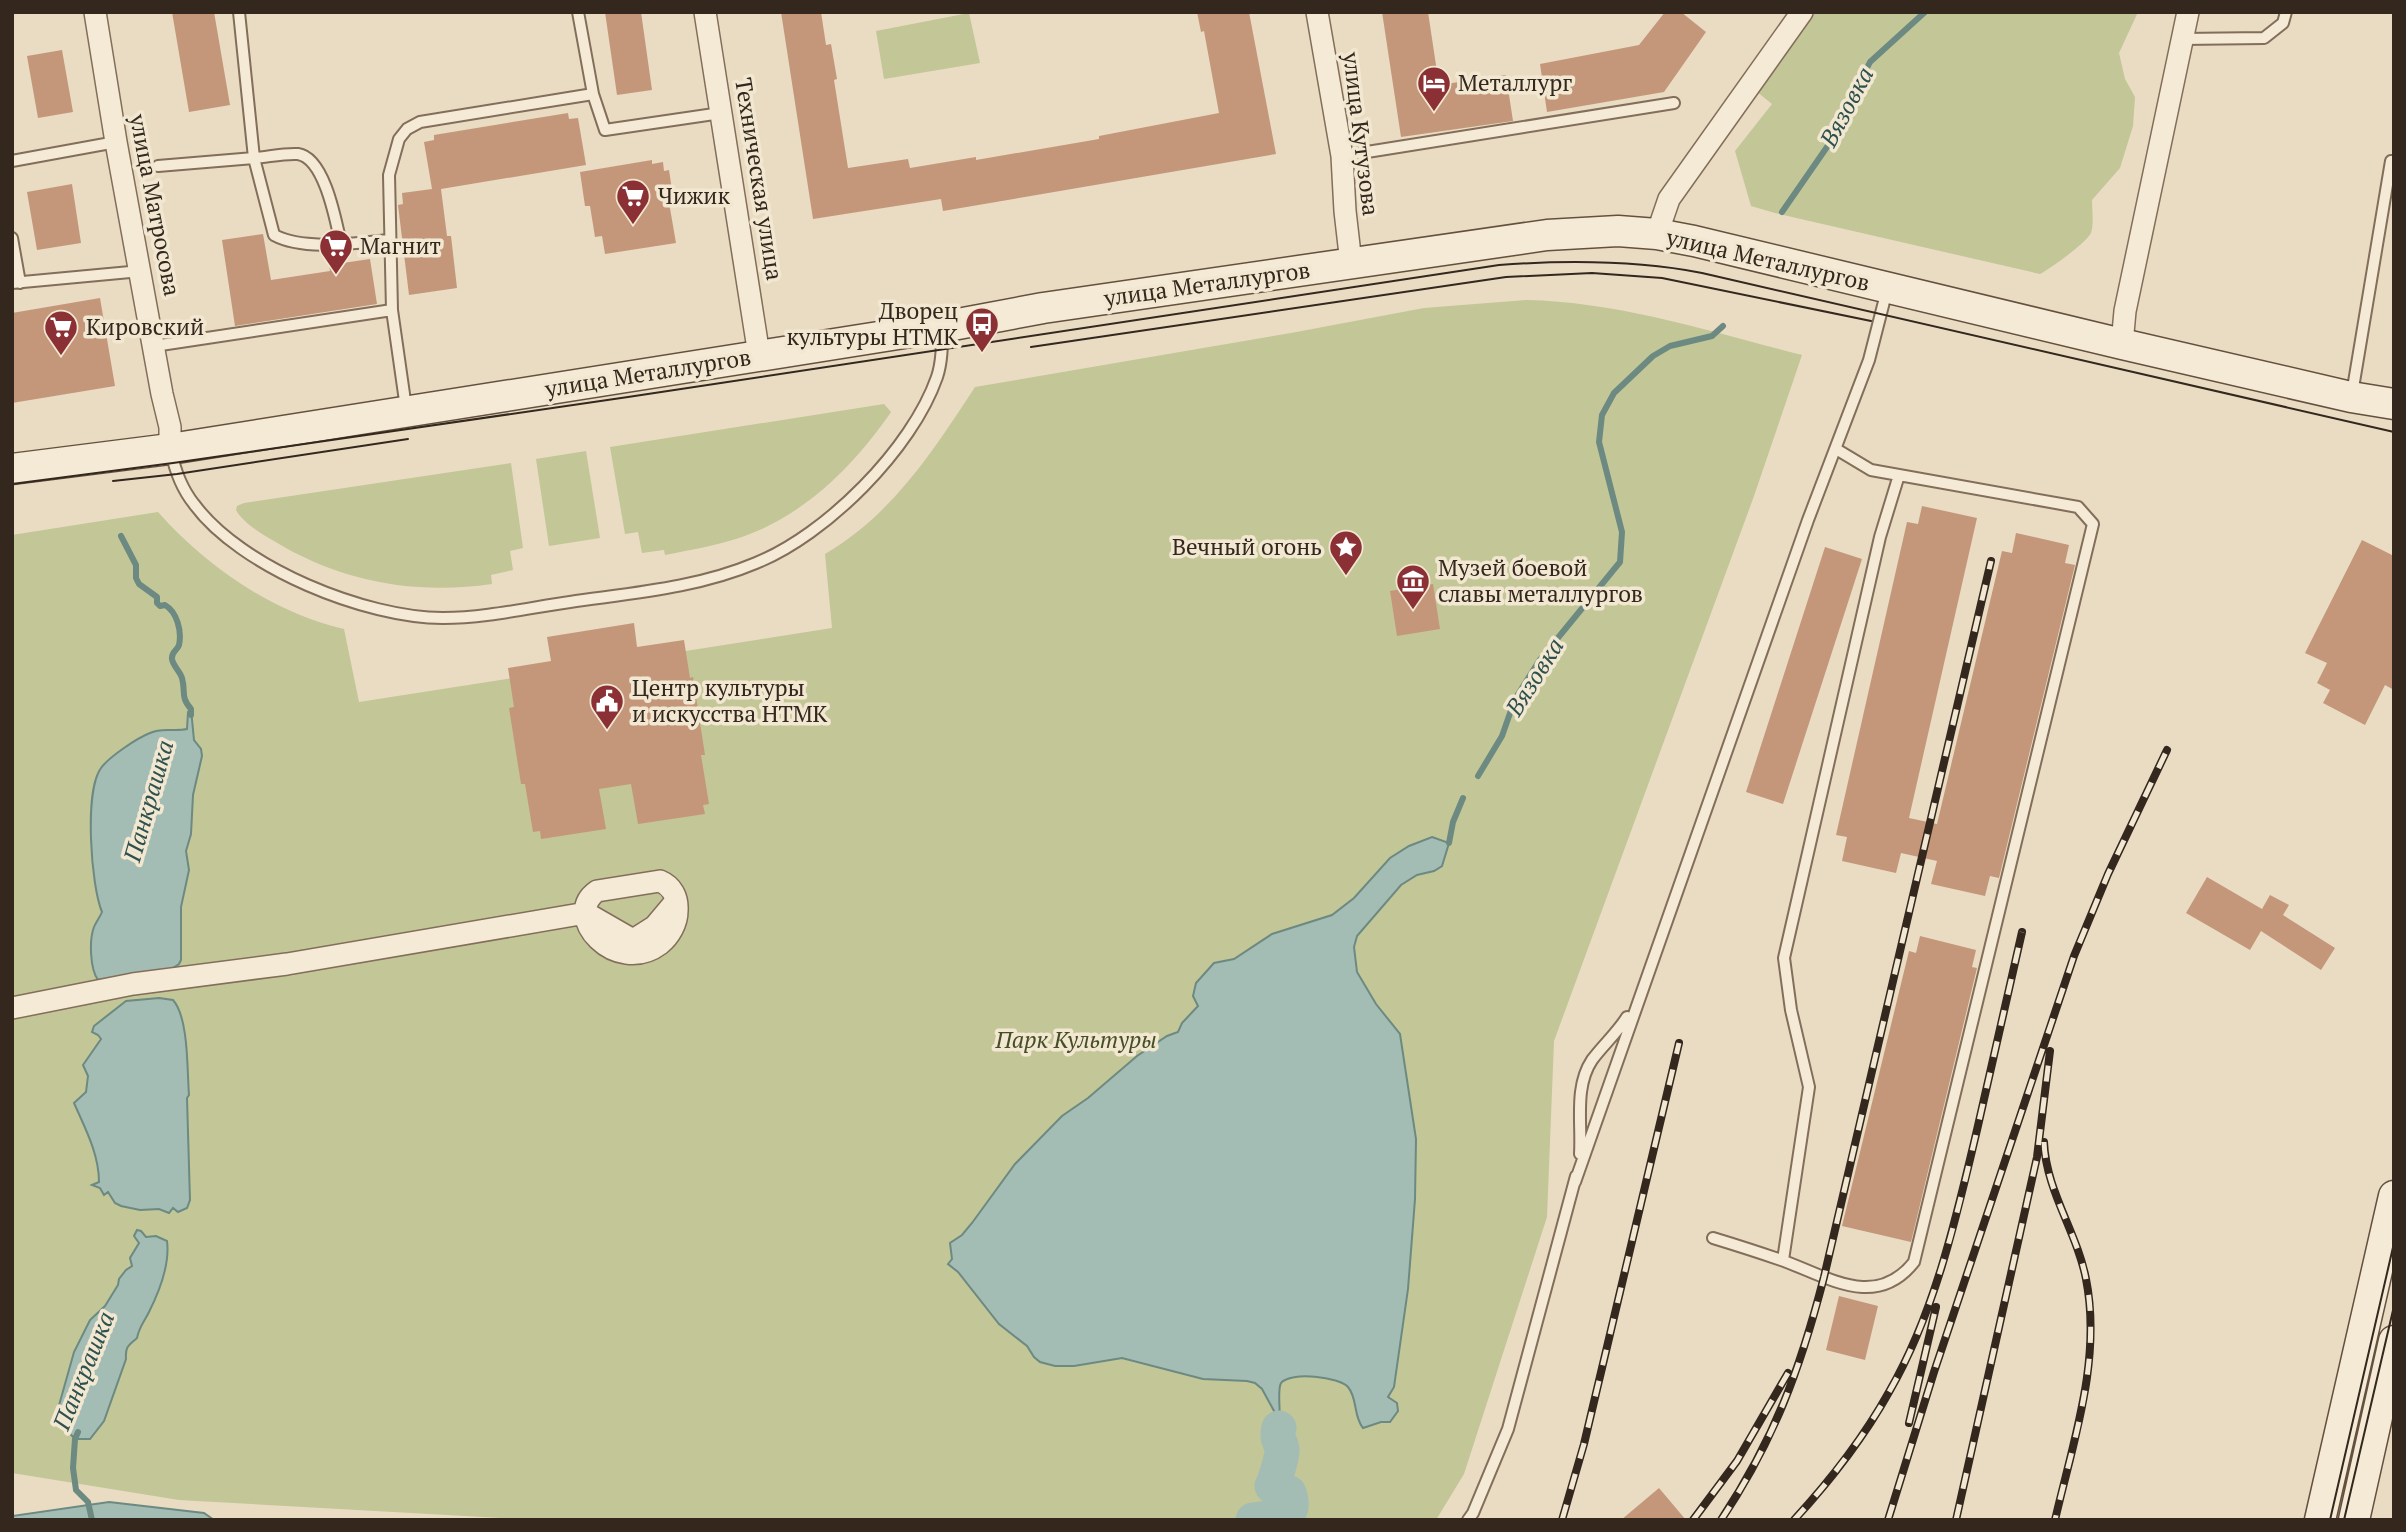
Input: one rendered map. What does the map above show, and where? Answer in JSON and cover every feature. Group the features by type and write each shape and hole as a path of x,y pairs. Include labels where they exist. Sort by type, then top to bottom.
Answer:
{"main road":[{"name":"улица Металлургов","path":"12,469 170,449 942,327 1056,306 1350,262 1547,235 1618,231 1657,234 2351,397 2394,404"},
{"path":"2320,1520 2394,1196"},
{"path":"2354,1520 2394,1341"}],"street":[{"name":"улица Матросова","path":"95,12 116,142 170,427 170,449"},
{"name":"Техническая улица","path":"705,12 759,355"},
{"name":"улица Кутузова","path":"1317,12 1342,156 1350,262"},
{"path":"1657,234 1670,199 1802,12"},
{"path":"2122,344 2125,312 2188,12"},
{"path":"660,881 673,891 677,912 674,928 665,940 653,950 638,954 622,953 608,948 596,938 586,913 590,896 597,891 660,881"},
{"path":"12,1008 106,989 287,964 586,913"}],"lane":[{"path":"239,12 254,158 274,234 286,242 341,244 389,240"},
{"path":"578,12 593,94 605,130 721,113"},
{"path":"2182,39 2264,38 2283,23 2286,12"},
{"path":"407,411 391,310 389,176 399,139 407,129 420,122 593,94"},
{"path":"1342,156 1674,103"},
{"path":"12,161 116,142"},
{"path":"158,166 300,154 310,160 320,173 335,215 341,244"},
{"path":"2351,397 2391,161"},
{"path":"12,238 16,283 141,271"},
{"path":"1574,1182 1808,520 1869,360 1887,288"},
{"path":"154,346 391,310"},
{"path":"170,449 186,493 207,520 234,544 302,582 372,608 417,616 463,617 664,588 699,582 757,563 799,540 841,508 886,460 918,415 937,377 941,360 942,327"},
{"path":"1713,1238 1783,1260 1824,1277 1868,1288 1894,1281 1914,1262 2094,524 2078,507 1871,470 1836,449"},
{"path":"1783,1260 1810,1087 1791,1010 1784,958 1880,537 1899,475"},
{"path":"1468,1520 1507,1429 1574,1182 1580,1159 1581,1100 1585,1073 1592,1060 1621,1026 1640,992"}],"green space":[{"path":"1812,12 2138,12 2119,53 2125,79 2135,97 2133,126 2120,168 2092,200 2092,225 2088,237 2040,274 1751,206 1735,151 1772,104 1756,91"},
{"path":"969,13 980,63 884,79 876,31"},
{"name":"Парк Культуры","path":"1526,300 1631,312 1802,355 1754,496 1554,1041 1547,1217 1464,1474 1436,1520 535,1520 179,1500 12,1473 12,535 158,512 198,551 242,585 291,611 344,629 359,702 832,628 825,554 871,520 910,480 975,387 1424,308"},
{"path":"884,404 891,412 844,470 805,503 762,529 721,543 665,555 664,550 642,553 638,532 625,534 610,447"},
{"path":"586,451 600,538 549,546 536,459"},
{"path":"511,463 523,548 510,551 513,570 491,575 492,584 435,588 352,576 299,555 274,541 248,524 236,510 237,506 244,503"}],"water":[{"path":"191,709 194,740 201,749 202,756 193,795 191,834 186,851 189,870 181,907 181,960 170,970 98,980 93,969 91,947 92,933 102,912 95,882 91,839 92,797 96,780 105,764 138,739 159,730 187,729 188,712"},
{"path":"1432,837 1449,843 1442,866 1417,875 1401,885 1357,936 1354,947 1357,972 1376,1004 1400,1034 1416,1139 1415,1199 1408,1289 1394,1387 1388,1397 1397,1403 1398,1411 1390,1422 1363,1428 1348,1387 1326,1378 1294,1377 1281,1383 1279,1420 1262,1389 1247,1381 1203,1379 1122,1358 1074,1366 1055,1366 1040,1362 1027,1346 999,1324 958,1272 948,1264 952,1259 950,1243 962,1235 1015,1164 1062,1116 1088,1098 1137,1056 1167,1036 1178,1032 1182,1023 1198,1006 1193,996 1196,983 1214,963 1234,959 1272,934 1332,915 1354,898 1390,858 1409,846"},
{"path":"159,998 173,1000 182,1019 189,1095 190,1200 187,1208 178,1212 173,1208 169,1213 159,1209 140,1210 121,1206 115,1203 108,1192 104,1195 100,1188 92,1185 99,1182 97,1161 74,1103 86,1092 88,1076 83,1065 101,1039 92,1032 94,1026 126,1001"},
{"path":"137,1230 146,1237 156,1236 167,1241 163,1278 137,1338 127,1348 126,1359 104,1421 90,1439 75,1439 56,1416 74,1352 90,1320 105,1306 119,1279 132,1266 130,1258 139,1243 134,1236"},
{"path":"109,1502 204,1513 214,1520 12,1520 12,1516"}],"building":[{"path":"172,12 214,12 230,105 189,112"},
{"path":"605,12 641,12 652,90 617,95"},
{"path":"781,12 821,12 826,45 831,44 848,168 908,159 910,168 976,157 976,160 1099,139 1099,136 1219,113 1204,31 1201,32 1197,12 1249,12 1276,154 943,211 941,199 813,219"},
{"path":"1382,12 1428,12 1439,85 1506,75 1513,121 1401,137"},
{"path":"1665,12 1681,12 1706,32 1664,92 1547,112 1540,64 1639,45"},
{"path":"62,50 73,112 38,118 27,56"},
{"path":"568,113 569,119 578,118 586,165 441,189 447,236 451,236 457,288 409,295 398,205 403,204 402,193 432,189 424,142 434,140 434,135"},
{"path":"652,160 652,164 663,162 664,171 669,170 672,190 667,191 676,243 605,254 602,236 595,237 590,206 585,206 580,172"},
{"path":"72,184 81,243 37,250 27,192"},
{"name":"Магнит","path":"263,234 271,280 330,271 329,265 370,259 377,304 235,326 222,240"},
{"name":"Кировский","path":"100,298 115,386 12,403 12,313"},
{"path":"1922,506 1977,518 1909,818 1937,824 2002,551 2012,553 2016,533 2069,545 2065,563 2075,565 1999,878 1990,876 1985,896 1931,884 1937,861 1901,853 1896,873 1842,861 1847,837 1836,835 1907,522 1918,524"},
{"path":"2362,540 2394,556 2394,690 2385,685 2365,725 2323,703 2330,690 2317,683 2327,663 2305,653"},
{"path":"1825,547 1862,559 1783,804 1746,792"},
{"path":"1433,584 1440,629 1397,636 1390,591"},
{"name":"Центр культуры и искусства НТМК","path":"634,623 637,647 684,640 690,678 693,677 705,755 701,755 709,804 703,805 705,814 638,824 631,784 599,789 606,829 541,839 540,831 533,832 525,784 521,784 509,708 514,707 508,668 551,661 547,637"},
{"path":"2207,877 2262,909 2270,895 2289,905 2283,915 2335,948 2321,970 2261,931 2250,950 2186,913"},
{"path":"1920,936 1976,950 1972,967 1977,968 1911,1242 1842,1226 1909,951 1916,953"},
{"path":"1839,1296 1878,1306 1865,1360 1826,1350"},
{"path":"1659,1488 1686,1520 1621,1520"}],"waterway":[{"name":"Вязовка","path":"1782,212 1827,147 1870,62 1925,12"},
{"name":"Вязовка","path":"1478,776 1502,736 1515,699 1539,661 1620,562 1622,532 1599,442 1602,415 1614,393 1653,356 1670,346 1712,336 1723,326"},
{"name":"Панкрашка","path":"121,536 136,565 139,584 157,597 160,606 169,608 178,622 179,645 172,659 182,678 184,697 191,709 191,715"},
{"name":"Вязовка","path":"1449,843 1453,822 1463,798"},
{"name":"Вязовка","path":"1253,1520 1282,1516 1290,1509 1289,1493 1272,1486 1282,1454 1279,1428"},
{"name":"Панкрашка","path":"78,1432 73,1468 76,1490 88,1502 92,1520"}],"tram line":[{"path":"12,484 628,397 1499,265 1550,262 1627,263 1702,273 2394,432"},
{"path":"1031,347 1506,277 1592,273 1662,278 1871,321"},
{"path":"113,481 408,439"},
{"path":"2330,1520 2394,1243"},
{"path":"2344,1520 2394,1306"}],"railway":[{"path":"1721,1520 1771,1432 1795,1374 1815,1311 1991,561"},
{"path":"1888,1520 1934,1372 2074,956 2108,874 2167,750"},
{"path":"1794,1520 1833,1475 1869,1426 1905,1361 1932,1297 1961,1197 2022,932"},
{"path":"1562,1520 1584,1444 1679,1043"},
{"path":"1956,1520 2037,1157 2050,1051"},
{"path":"2044,1142 2050,1177 2082,1262 2090,1309 2088,1370 2077,1431 2055,1520"},
{"path":"1909,1423 1936,1307"},
{"path":"1693,1520 1737,1461 1788,1373"}],"place":[{"name":"Металлург","path":"1434,113"},
{"name":"Чижик","path":"633,226"},
{"name":"Магнит","path":"336,276"},
{"name":"Дворец культуры НТМК","path":"982,354"},
{"name":"Кировский","path":"61,357"},
{"name":"Вечный огонь","path":"1346,577"},
{"name":"Музей боевой славы металлургов","path":"1413,611"},
{"name":"Центр культуры и искусства НТМК","path":"607,731"}]}
